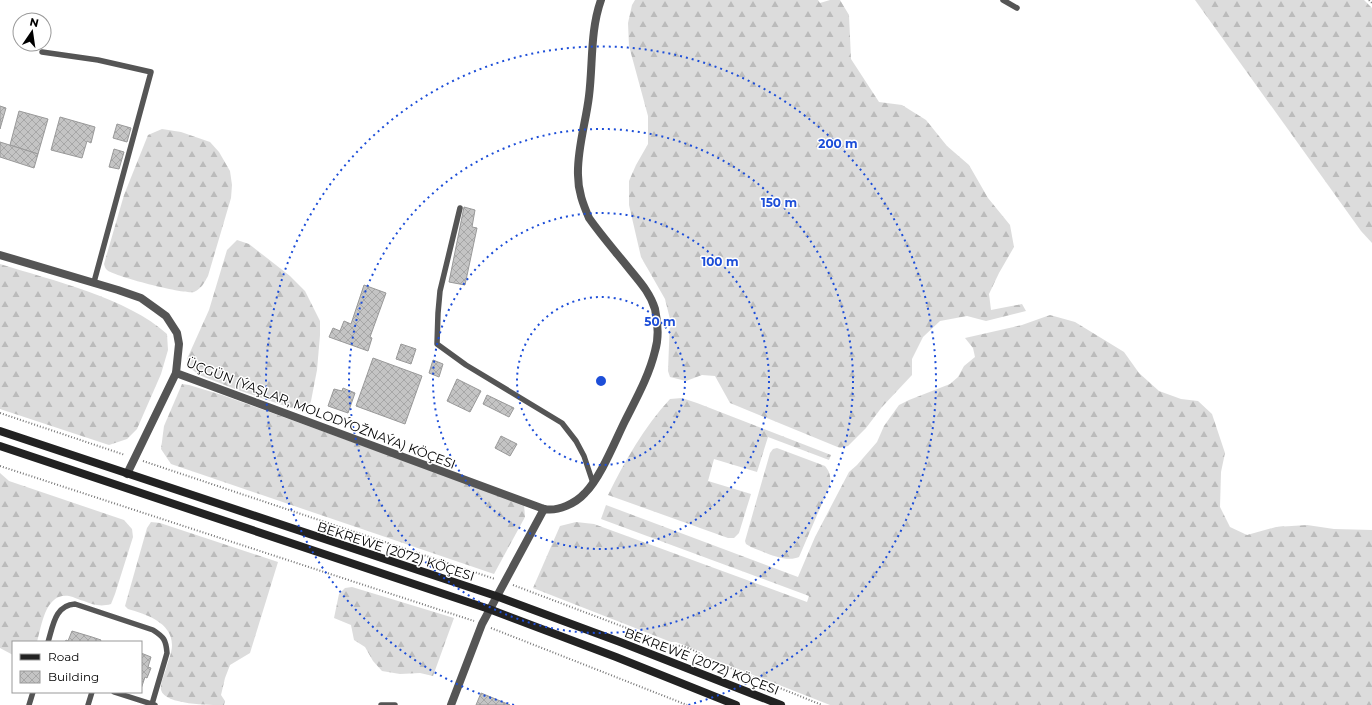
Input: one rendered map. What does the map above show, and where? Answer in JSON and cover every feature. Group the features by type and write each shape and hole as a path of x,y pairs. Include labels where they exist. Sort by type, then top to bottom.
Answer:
{"main road":[{"name":"BEKREWE (2072) KÖÇESI","path":"0,431 496,596 620,642 781,705"},
{"name":"BEKREWE (2072) KÖÇESI","path":"0,446 489,609 616,657 735,705"}],"street":[{"path":"451,705 489,609 544,509 550,510 575,501 585,493 593,483 612,448 646,377 656,350 657,324 651,297 590,218 583,205 579,191 578,165 590,95 595,25 601,0"},
{"name":"ÜÇGÜN (ÝAŞLAR, MOLODÝOŽNAÝA) KÖÇESI","path":"0,255 94,282 141,298 166,316 177,333 179,344 176,373 544,509"},
{"path":"127,474 176,373"}],"lane":[{"path":"1003,0 1018,8"},
{"path":"42,52 98,60 151,72 94,282"},
{"path":"460,208 440,291 437,344 466,365 562,423 576,441 588,467 593,483"},
{"path":"48,641 57,613 68,604 75,604 153,630 162,636 167,644 167,652 154,705 117,693"},
{"path":"29,705 33,693"},
{"path":"88,705 92,693"},
{"path":"381,705 395,705"}],"path":[{"path":"1369,0 1372,3"},
{"path":"0,413 504,582 674,646 678,645 700,654 703,657 822,705"},
{"path":"0,466 482,624 687,705"}],"green space":[{"path":"635,0 818,0 820,3 830,0 840,0 849,15 851,59 879,102 902,105 926,120 947,146 969,165 988,198 1010,225 1014,247 989,294 991,310 1022,304 1026,311 986,321 967,316 940,321 923,337 912,359 912,375 882,407 866,428 848,446 840,448 730,403 715,376 702,375 686,381 670,377 668,371 670,319 665,299 641,257 629,205 629,181 648,144 648,116 629,46 628,23 632,5"},
{"path":"1195,0 1364,0 1372,8 1372,243 1361,231"},
{"path":"162,129 181,132 210,142 219,152 230,171 232,185 231,198 208,276 201,287 194,292 165,288 112,273 105,268 104,264 124,195 148,135"},
{"path":"237,240 249,244 290,276 305,291 320,321 317,370 311,401 307,411 297,410 235,389 199,375 188,366 187,359 209,310 227,250"},
{"path":"0,264 65,284 110,300 151,321 167,334 168,350 161,374 137,429 127,439 109,445 0,409"},
{"path":"1050,315 1075,322 1124,352 1139,373 1159,391 1181,399 1198,401 1212,414 1225,453 1221,472 1220,507 1230,527 1247,535 1276,527 1307,525 1334,529 1372,530 1372,705 830,705 705,656 702,652 676,642 671,642 533,588 560,526 576,522 594,524 807,602 809,596 601,519 606,505 798,577 815,537 849,472 877,442 884,426 899,405 950,384 958,377 964,366 975,357 973,348 965,338 1022,325"},
{"path":"182,384 222,395 524,504 525,517 494,574 171,464 161,449 164,426"},
{"path":"682,398 831,455 829,460 768,437 757,472 714,459 708,481 751,494 739,533 734,538 728,538 608,495 628,457 652,421 670,399"},
{"path":"777,448 825,466 830,477 830,485 799,557 788,559 768,554 751,547 746,544 745,541 770,453 773,449"},
{"path":"0,473 9,481 124,520 132,529 133,537 111,604 97,605 69,596 61,596 50,605 46,612 37,641 12,641 12,654 0,648"},
{"path":"151,522 160,523 278,562 250,653 230,665 225,678 221,695 225,701 224,705 189,703 171,699 164,695 161,690 161,685 172,645 168,630 156,620 128,609 125,606 147,528"},
{"path":"352,587 454,618 433,676 420,673 400,674 382,671 373,661 365,647 354,640 351,625 334,618 339,594 345,588"}],"building":[{"path":"0,106 6,108 0,129"},
{"path":"19,111 48,119 38,154 10,145"},
{"path":"60,117 95,127 91,143 87,141 82,158 51,150"},
{"path":"117,124 131,128 127,142 113,138"},
{"path":"0,142 38,154 34,168 0,157"},
{"path":"114,149 124,152 119,169 109,167"},
{"path":"464,207 475,210 472,227 477,228 465,285 449,282"},
{"path":"364,285 386,293 370,337 372,338 368,351 329,337 333,328 340,331 344,321 351,324"},
{"path":"401,344 416,349 411,364 396,359"},
{"path":"373,358 422,376 405,424 356,406"},
{"path":"433,360 443,364 439,377 429,373"},
{"path":"457,379 481,391 470,412 447,401"},
{"path":"343,388 355,393 348,413 328,406 334,389 342,391"},
{"path":"487,395 514,408 509,417 483,404"},
{"path":"501,436 517,444 510,456 495,448"},
{"path":"72,631 101,640 100,641 68,641"},
{"path":"142,653 151,657 148,667 151,668 147,678 145,677 142,686"},
{"path":"481,693 510,705 476,705"}]}
